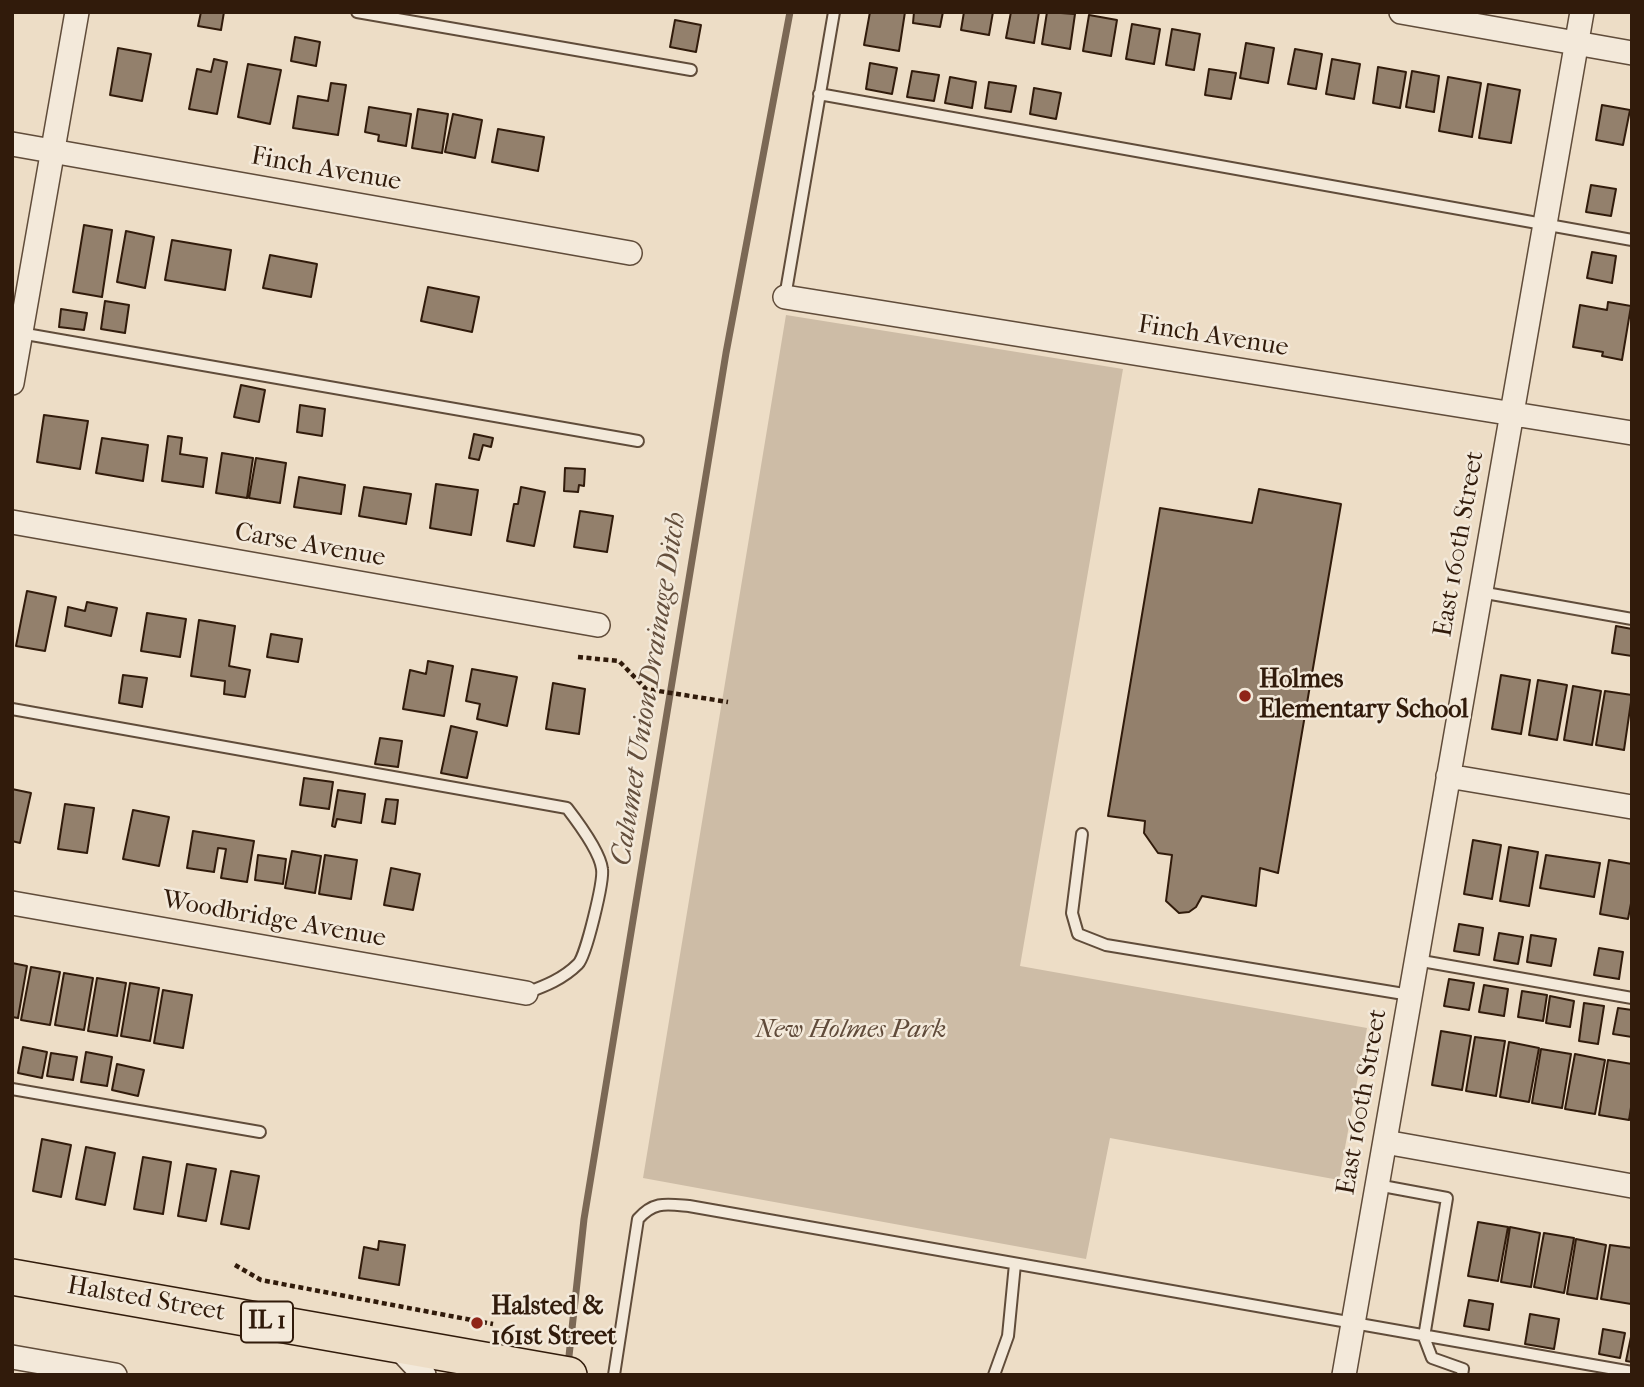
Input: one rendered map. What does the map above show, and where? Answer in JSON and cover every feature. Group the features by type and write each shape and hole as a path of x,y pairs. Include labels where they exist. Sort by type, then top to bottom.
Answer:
{"main road":[{"name":"Halsted Street","path":"12,1277 395,1344 514,1371 569,1375"}],"street":[{"path":"12,383 17,333 77,12"},
{"path":"1401,12 1632,52"},
{"name":"East 160th Street","path":"1344,1375 1582,12"},
{"name":"Finch Avenue","path":"12,144 630,253"},
{"name":"Finch Avenue","path":"785,297 1632,433"},
{"name":"Carse Avenue","path":"12,522 598,625"},
{"path":"1448,776 1632,807"},
{"name":"Woodbridge Avenue","path":"12,903 526,993"},
{"path":"1385,1142 1632,1186"},
{"path":"395,1344 424,1375"},
{"path":"12,1357 115,1375"}],"lane":[{"path":"357,12 691,70"},
{"path":"785,297 834,12"},
{"path":"819,94 1632,240"},
{"path":"17,333 638,440"},
{"path":"1480,592 1632,619"},
{"path":"12,709 566,807 584,829 602,869 596,912 580,961 554,982 526,993"},
{"path":"1082,834 1072,913 1078,934 1106,945 1410,995"},
{"path":"1416,960 1632,998"},
{"path":"12,1089 260,1132"},
{"path":"1377,1185 1447,1198 1424,1337 1432,1358 1463,1369 1462,1375"},
{"path":"614,1375 638,1219 647,1209 656,1205 689,1206 1632,1372"},
{"path":"994,1375 1008,1336 1015,1264"}],"path":[{"path":"578,657 619,661 646,689 728,702"},
{"path":"235,1265 261,1280 493,1324"}],"green space":[{"name":"New Holmes Park","path":"786,315 1123,369 1020,966 1367,1028 1339,1180 1110,1138 1086,1259 643,1178"}],"building":[{"path":"201,12 224,12 221,30 198,26"},
{"path":"870,12 905,12 899,51 864,45"},
{"path":"914,12 943,12 940,27 913,23"},
{"path":"964,12 993,12 989,35 961,30"},
{"path":"1011,12 1039,12 1034,43 1006,38"},
{"path":"1047,12 1075,14 1070,49 1042,44"},
{"path":"1089,15 1117,20 1111,56 1083,51"},
{"path":"675,20 701,25 696,52 670,47"},
{"path":"1132,24 1160,29 1154,64 1126,59"},
{"path":"1172,29 1200,34 1194,70 1166,65"},
{"path":"295,37 320,42 316,66 291,61"},
{"path":"1246,43 1274,48 1268,83 1240,78"},
{"path":"118,48 151,54 142,101 110,95"},
{"path":"1295,49 1322,54 1316,89 1288,84"},
{"path":"214,59 227,62 217,114 189,109 197,69 211,72"},
{"path":"1332,59 1360,64 1354,99 1326,94"},
{"path":"870,63 897,68 892,94 866,89"},
{"path":"248,64 281,70 270,124 238,117"},
{"path":"1378,67 1406,72 1400,108 1373,103"},
{"path":"1209,69 1236,73 1231,99 1205,95"},
{"path":"912,71 939,75 934,101 907,97"},
{"path":"1412,71 1439,76 1434,112 1406,107"},
{"path":"950,77 976,82 972,108 945,103"},
{"path":"1448,77 1481,83 1472,137 1439,131"},
{"path":"989,82 1016,86 1011,112 985,108"},
{"path":"331,83 346,85 338,135 293,128 298,96 328,101"},
{"path":"1488,84 1520,90 1511,143 1479,138"},
{"path":"1034,88 1061,93 1056,119 1030,114"},
{"path":"1602,105 1630,110 1623,145 1596,140"},
{"path":"369,107 411,114 406,146 378,141 379,135 365,132"},
{"path":"418,109 448,114 442,153 412,148"},
{"path":"453,114 482,120 475,158 445,152"},
{"path":"498,129 544,137 538,171 492,162"},
{"path":"1591,185 1616,189 1611,216 1586,212"},
{"path":"84,225 112,230 102,297 73,292"},
{"path":"126,231 154,237 145,288 117,282"},
{"path":"172,240 231,250 225,290 165,280"},
{"path":"1592,252 1616,256 1612,283 1587,278"},
{"path":"270,255 317,264 311,297 263,288"},
{"path":"428,287 479,297 472,332 421,321"},
{"path":"105,301 129,305 125,333 101,329"},
{"path":"1608,302 1631,306 1622,360 1602,356 1603,352 1573,347 1580,305 1607,310"},
{"path":"61,309 87,313 84,330 59,327"},
{"path":"241,385 265,390 259,422 234,417"},
{"path":"300,405 325,409 322,436 297,432"},
{"path":"44,415 88,421 80,469 37,462"},
{"path":"474,434 493,438 491,447 483,445 479,460 469,458"},
{"path":"168,436 182,438 180,454 207,458 203,487 162,481"},
{"path":"102,438 148,445 143,481 96,473"},
{"path":"222,453 253,458 247,498 216,493"},
{"path":"256,458 286,463 280,503 249,498"},
{"path":"565,468 585,469 584,486 579,485 578,492 564,491"},
{"path":"299,477 345,485 341,514 294,507"},
{"path":"436,484 478,490 471,535 430,528"},
{"path":"364,487 411,494 406,524 359,516"},
{"path":"521,487 545,492 534,546 507,541 514,504 518,504"},
{"path":"1259,489 1341,504 1278,873 1260,868 1256,906 1202,896 1196,907 1189,912 1179,913 1166,901 1172,855 1158,853 1144,833 1145,821 1108,816 1160,508 1252,523"},
{"path":"580,511 613,516 607,552 574,547"},
{"path":"27,591 56,597 45,651 16,646"},
{"path":"87,602 117,608 111,636 65,626 68,607 85,611"},
{"path":"147,613 186,619 180,657 141,651"},
{"path":"199,620 235,626 229,666 250,670 245,697 224,694 225,681 191,676"},
{"path":"1616,626 1632,629 1632,656 1612,653"},
{"path":"271,634 302,639 298,662 267,657"},
{"path":"428,661 453,666 444,716 403,709 410,670 426,674"},
{"path":"472,669 517,677 507,726 477,719 480,704 466,701"},
{"path":"123,675 147,678 142,707 119,703"},
{"path":"1501,675 1530,680 1521,734 1492,729"},
{"path":"1538,680 1567,685 1557,740 1529,735"},
{"path":"553,683 585,689 579,734 546,729"},
{"path":"1573,686 1601,691 1592,745 1564,740"},
{"path":"1605,691 1632,695 1624,750 1596,745"},
{"path":"451,726 477,732 467,778 441,773"},
{"path":"380,738 402,741 398,767 375,764"},
{"path":"304,778 333,782 329,809 300,805"},
{"path":"12,789 31,793 20,843 12,841"},
{"path":"338,790 365,794 361,823 337,819 335,827 332,826"},
{"path":"386,799 398,800 395,824 382,822"},
{"path":"65,804 94,808 87,853 58,849"},
{"path":"133,810 169,817 159,866 123,859"},
{"path":"193,831 254,841 247,882 221,878 226,849 218,848 214,872 187,868"},
{"path":"1473,840 1501,845 1492,899 1464,894"},
{"path":"1509,847 1538,852 1529,906 1500,901"},
{"path":"292,851 321,856 315,893 285,888"},
{"path":"258,855 286,859 283,884 255,880"},
{"path":"325,855 357,860 351,899 319,894"},
{"path":"1546,855 1600,863 1594,897 1540,888"},
{"path":"1609,860 1632,864 1632,898 1628,919 1600,914"},
{"path":"391,868 420,874 413,910 384,905"},
{"path":"1459,924 1483,928 1479,955 1454,951"},
{"path":"1499,933 1523,937 1518,964 1494,960"},
{"path":"1531,935 1556,939 1551,966 1527,962"},
{"path":"1599,948 1623,952 1619,979 1594,975"},
{"path":"12,963 27,966 18,1018 12,1017"},
{"path":"31,967 60,972 50,1025 21,1020"},
{"path":"64,973 93,978 84,1030 55,1025"},
{"path":"97,978 126,983 117,1036 88,1031"},
{"path":"1449,979 1474,983 1469,1010 1444,1006"},
{"path":"130,983 159,988 150,1041 121,1036"},
{"path":"1484,985 1508,989 1504,1016 1479,1012"},
{"path":"163,990 192,995 183,1048 154,1043"},
{"path":"1522,991 1547,995 1543,1021 1518,1017"},
{"path":"1550,996 1574,1001 1570,1027 1546,1023"},
{"path":"1584,1003 1604,1006 1598,1044 1579,1041"},
{"path":"1618,1008 1632,1010 1632,1037 1613,1034"},
{"path":"1441,1031 1471,1036 1462,1090 1432,1085"},
{"path":"1475,1037 1505,1041 1496,1096 1466,1091"},
{"path":"1509,1042 1539,1048 1529,1102 1500,1097"},
{"path":"23,1047 47,1052 42,1078 18,1073"},
{"path":"1541,1049 1571,1054 1562,1108 1532,1103"},
{"path":"86,1052 112,1057 107,1086 81,1082"},
{"path":"51,1053 77,1057 73,1080 47,1076"},
{"path":"1575,1054 1605,1060 1595,1114 1565,1109"},
{"path":"1608,1060 1632,1064 1629,1120 1599,1115"},
{"path":"117,1064 144,1070 138,1096 112,1090"},
{"path":"42,1139 71,1145 61,1197 33,1191"},
{"path":"86,1147 115,1153 105,1205 76,1199"},
{"path":"143,1157 171,1162 163,1214 134,1209"},
{"path":"187,1164 216,1169 206,1221 178,1216"},
{"path":"231,1171 259,1176 249,1229 221,1224"},
{"path":"1478,1222 1508,1227 1498,1281 1468,1276"},
{"path":"1510,1227 1540,1233 1531,1287 1501,1282"},
{"path":"1544,1233 1574,1238 1564,1293 1534,1287"},
{"path":"1576,1239 1606,1245 1597,1299 1567,1294"},
{"path":"379,1241 405,1245 399,1285 359,1278 364,1247 378,1250"},
{"path":"1610,1245 1632,1248 1631,1304 1601,1299"},
{"path":"1469,1300 1493,1304 1489,1330 1464,1326"},
{"path":"1530,1314 1559,1319 1554,1349 1525,1344"},
{"path":"1603,1329 1625,1333 1620,1358 1599,1354"},
{"path":"1632,1332 1632,1362 1626,1361"}],"waterway":[{"name":"Calumet Union Drainage Ditch","path":"568,1365 584,1219 726,353 790,12"}],"place":[{"name":"Holmes Elementary School","path":"1245,696"},
{"name":"Halsted & 161st Street","path":"477,1323"}]}
